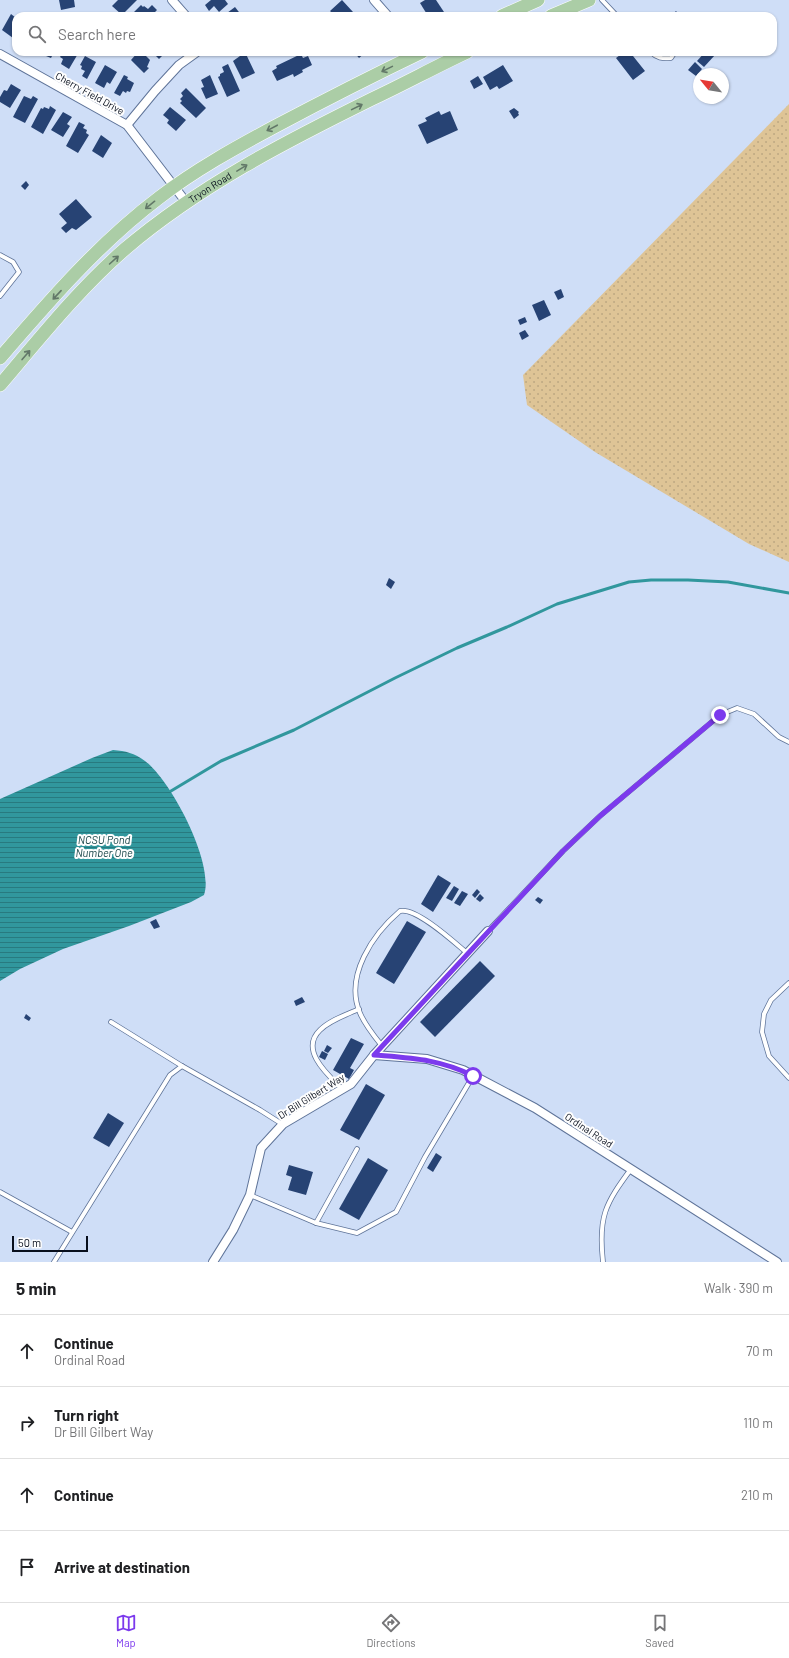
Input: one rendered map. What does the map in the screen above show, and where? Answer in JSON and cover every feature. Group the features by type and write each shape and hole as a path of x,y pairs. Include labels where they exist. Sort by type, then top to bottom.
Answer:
{"main road":[{"path":"511,12 538,0"},
{"path":"560,12 589,0"},
{"name":"Tryon Road","path":"2,353 94,256 138,214 174,186 248,141 410,56"},
{"name":"Tryon Road","path":"0,384 90,283 124,250 186,202 258,158 459,56"}],"street":[{"path":"172,0 182,12"},
{"path":"374,0 384,12"},
{"name":"Cherry Field Drive","path":"0,54 127,125 186,202"},
{"path":"127,125 154,91 179,65 191,56"},
{"name":"Dr Bill Gilbert Way","path":"213,1262 233,1230 250,1195 261,1148 283,1124 351,1084 382,1046 488,931"},
{"name":"Ordinal Road","path":"374,1055 427,1059 462,1070 535,1108 777,1262"}],"lane":[{"path":"602,0 612,12"},
{"path":"655,56 664,59 670,58 672,56"},
{"path":"0,255 13,262 19,272 0,296"},
{"path":"488,931 563,851 600,816 720,715 736,708 754,714 779,737 789,742"},
{"path":"382,1046 367,1026 359,1009 356,998 355,983 368,949 381,928 400,911 409,911 421,917 467,953"},
{"path":"789,983 771,1000 764,1014 762,1032 768,1056 789,1078"},
{"path":"784,988 789,991"},
{"path":"342,1089 318,1063 313,1053 313,1041 320,1029 359,1009"},
{"path":"111,1022 182,1066 283,1124"},
{"path":"54,1262 170,1075 182,1066"},
{"path":"250,1195 316,1223 357,1233 396,1212 425,1157 473,1076"},
{"path":"316,1223 356,1149"},
{"path":"603,1262 600,1239 603,1217 612,1195 631,1169"},
{"path":"0,1192 72,1232"}],"shaded area":[{"path":"789,104 789,562 749,544 595,452 527,405 523,375"}],"water":[{"name":"NCSU Pond Number One","path":"113,750 130,753 141,758 155,771 167,786 178,804 197,844 206,881 204,895 191,902 129,926 63,949 20,969 0,981 0,799"}],"building":[{"path":"59,0 74,0 75,7 61,10"},
{"path":"118,0 137,0 125,12 119,12 112,6"},
{"path":"211,0 225,0 228,4 219,12 214,6 209,11 205,5"},
{"path":"342,0 353,12 331,12 330,11"},
{"path":"425,0 436,0 444,12 426,12 420,3"},
{"path":"141,5 148,9 152,5 157,10 155,12 134,12"},
{"path":"235,7 239,12 228,12"},
{"path":"11,14 12,37 2,30"},
{"path":"77,56 69,69 61,64 63,59 60,57"},
{"path":"85,56 96,62 87,79 82,76 85,71 81,69 82,66 80,65"},
{"path":"134,56 146,56 150,60 147,67 149,68 144,73 131,60"},
{"path":"240,56 247,56 255,73 242,79 233,61"},
{"path":"297,56 302,56 303,58 308,56 312,65 302,70 303,72 294,77 293,74 277,81 272,71 277,68 276,66"},
{"path":"619,56 633,56 645,71 633,80 616,58"},
{"path":"701,56 714,56 704,67 697,61"},
{"path":"695,62 701,68 693,68 693,74 688,70"},
{"path":"228,64 240,91 227,97 218,77 224,72 222,67"},
{"path":"105,65 117,72 110,84 107,82 104,88 95,83"},
{"path":"503,65 513,81 499,89 497,86 490,90 483,77"},
{"path":"124,75 128,77 127,79 134,83 130,92 127,91 126,93 123,91 120,96 114,93"},
{"path":"210,75 218,94 206,99 201,88 204,87 201,80"},
{"path":"478,76 483,84 474,89 470,81"},
{"path":"11,84 21,90 10,108 0,102 0,97 4,90 7,91"},
{"path":"186,88 206,108 196,118 180,103 182,101 180,99 183,96 181,93"},
{"path":"24,96 31,99 33,96 38,99 25,123 13,117"},
{"path":"50,106 56,110 43,134 31,127 41,108 43,109 44,107 49,109"},
{"path":"170,107 186,120 176,131 167,123 169,120 163,115"},
{"path":"514,108 519,112 519,115 514,119 509,111"},
{"path":"439,111 441,115 450,111 458,130 427,144 418,125 427,121 425,118"},
{"path":"63,112 72,117 67,124 70,126 63,137 51,130"},
{"path":"79,122 85,125 83,128 87,130 86,133 89,135 78,153 66,146"},
{"path":"101,135 112,143 103,158 92,151"},
{"path":"26,181 29,185 25,190 21,186"},
{"path":"76,199 92,217 76,230 72,228 66,233 61,228 67,223 59,214"},
{"path":"561,289 564,297 558,300 554,292"},
{"path":"544,300 551,315 539,321 532,305"},
{"path":"525,317 527,322 520,325 518,320"},
{"path":"525,330 529,336 522,340 519,333"},
{"path":"389,578 395,582 391,589 386,585"},
{"path":"438,875 451,883 433,912 421,904"},
{"path":"454,886 459,889 452,901 446,898"},
{"path":"477,889 480,892 475,898 472,895"},
{"path":"462,891 468,894 460,906 454,903"},
{"path":"480,894 484,898 480,902 476,899"},
{"path":"538,897 543,900 540,904 535,900"},
{"path":"156,919 160,927 154,929 150,922"},
{"path":"407,921 426,932 394,984 376,973"},
{"path":"480,961 495,976 435,1037 420,1022"},
{"path":"302,997 305,1002 296,1006 294,1001"},
{"path":"26,1014 31,1018 29,1021 24,1018"},
{"path":"351,1038 364,1044 350,1068 354,1070 349,1079 333,1070"},
{"path":"327,1045 332,1048 328,1053 324,1051"},
{"path":"322,1051 328,1054 325,1060 319,1057"},
{"path":"366,1084 385,1095 359,1140 340,1130"},
{"path":"108,1113 124,1123 109,1147 93,1138"},
{"path":"436,1153 442,1157 433,1172 427,1168"},
{"path":"368,1158 388,1170 359,1220 339,1209"},
{"path":"289,1165 313,1172 306,1195 288,1190 292,1177 286,1175"}],"waterway":[{"path":"171,791 221,761 294,730 457,648 557,604 629,582 651,580 728,582 789,593"}],"route":[{"path":"473,1076 462,1070 427,1059 374,1055 563,851 600,816 720,715"}]}
